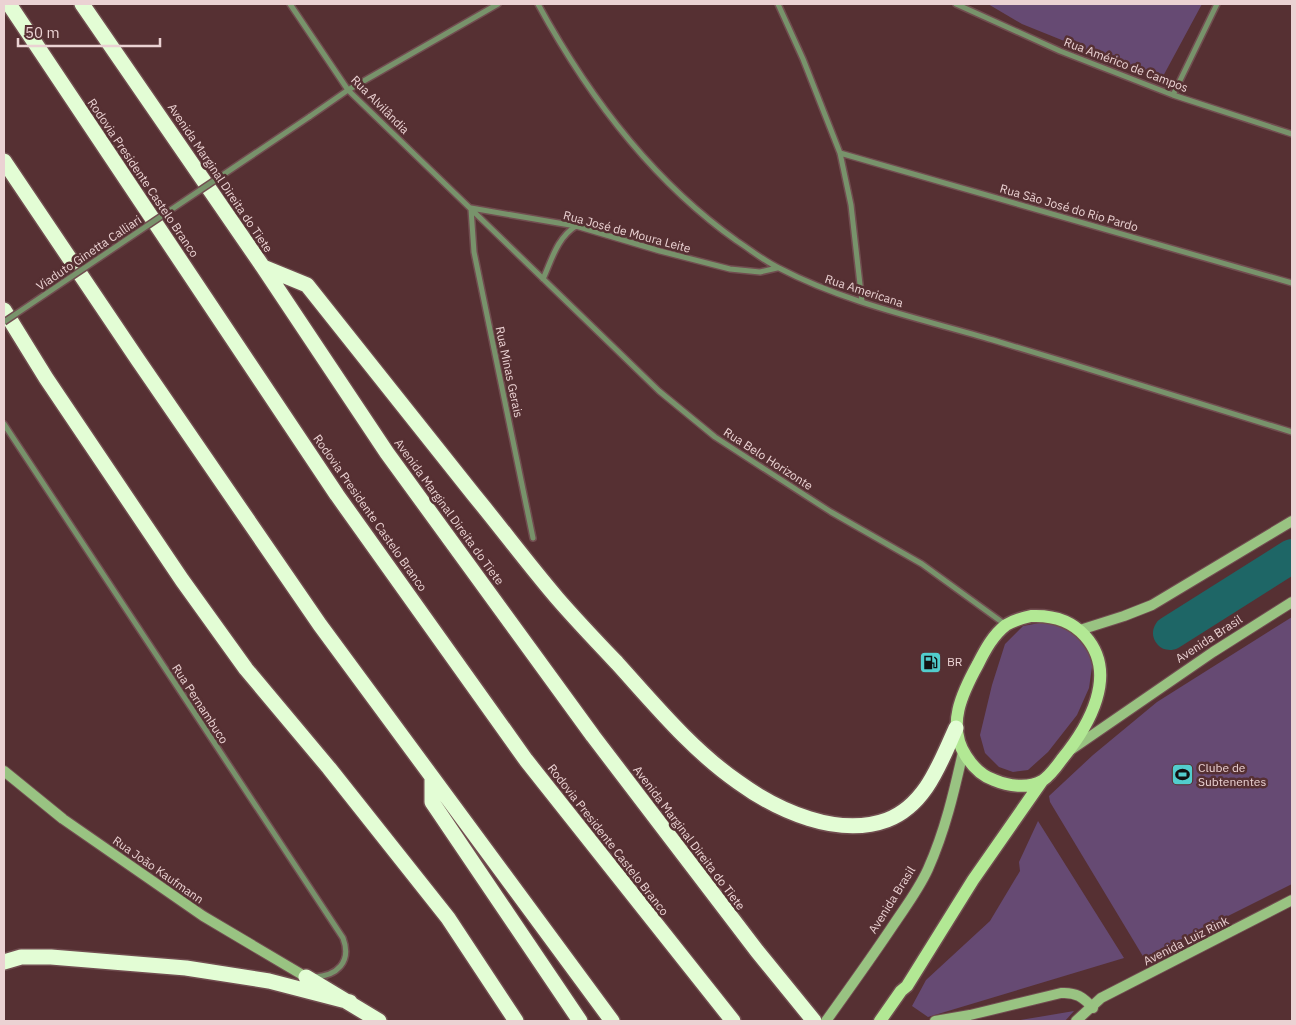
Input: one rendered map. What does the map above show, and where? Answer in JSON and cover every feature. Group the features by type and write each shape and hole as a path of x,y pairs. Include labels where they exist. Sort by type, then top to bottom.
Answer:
{"highway":[{"name":"Rodovia Presidente Castelo Branco","path":"9,4 337,495 526,760 733,1021"},
{"name":"Avenida Marginal Direita do Tiete","path":"82,4 263,266 398,469 593,736 772,970 814,1021"},
{"path":"4,161 320,625 612,1021"},
{"path":"263,266 307,285 558,599 699,750 737,782 764,800 821,822 851,826 872,824 889,819 905,811 917,800 937,769 956,728"},
{"path":"4,310 46,378 182,580 246,669 329,768 448,918 516,1021"},
{"path":"432,777 432,802 580,1021"},
{"path":"4,962 21,957 51,957 186,968 269,981 350,1002"},
{"path":"306,977 378,1020"}],"main road":[{"path":"1080,630 1152,605 1292,521"},
{"name":"Avenida Brasil","path":"1068,752 1213,652 1292,602"},
{"name":"Avenida Brasil","path":"880,1021 901,991 907,986 973,880 1042,781 1080,736 1093,709 1100,682 1100,668 1096,654 1089,641 1080,630 1063,620 1044,616 1031,616 1018,619 1006,625 993,638 973,673 960,702 956,715 956,728 958,741 970,763 991,779 1003,784 1016,785 1042,781"},
{"name":"Avenida Brasil","path":"826,1021 881,944 914,895 928,870 942,836 963,752"},
{"name":"Rua João Kaufmann","path":"4,771 63,819 203,916 306,977"},
{"name":"Avenida Luiz Rink","path":"1076,1021 1093,1008 1101,998 1292,900"},
{"path":"934,1021 970,1015 1061,992 1073,992 1085,998 1093,1008"}],"street":[{"name":"Rua Alvilândia","path":"290,4 348,90 471,208"},
{"name":"Viaduto Ginetta Calliari","path":"4,322 348,90 498,4"},
{"name":"Rua Americana","path":"538,4 557,38 598,101 630,143 690,204 718,227 777,268 862,302 1099,371 1292,432"},
{"path":"778,4 803,59 840,153 851,205 862,302"},
{"name":"Rua Américo de Campos","path":"956,4 1060,51 1173,95 1292,134"},
{"path":"1173,95 1217,4"},
{"name":"Rua São José do Rio Pardo","path":"840,153 1292,283"},
{"name":"Rua José de Moura Leite","path":"471,208 576,226 730,269 760,272 777,268"},
{"name":"Rua Belo Horizonte","path":"471,208 659,391 715,437 831,512 922,564 1006,625"},
{"name":"Rua Minas Gerais","path":"471,208 474,252 533,538"},
{"path":"543,279 562,238 576,226"},
{"name":"Rua Pernambuco","path":"4,424 343,938 346,952 345,959 338,969 326,975 306,977"}],"shaded area":[{"path":"988,4 1202,4 1161,80 1022,24"},
{"name":"Clube de Subtenentes","path":"1292,617 1292,884 1144,958 1050,802 1049,796 1093,755 1157,702"},
{"path":"1045,622 1068,628 1085,643 1093,660 1089,688 1077,715 1048,752 1028,770 1013,772 999,767 985,753 980,735 992,685 1005,644 1023,626"},
{"path":"1038,821 1124,958 928,1017 912,1006 926,980 990,921 1020,871 1019,862"},
{"path":"1074,1011 1065,1021 1015,1021"}],"waterway":[{"path":"1170,633 1292,556"}],"place":[{"name":"BR","path":"931,662"},
{"name":"Clube de Subtenentes","path":"1182,775"}]}
